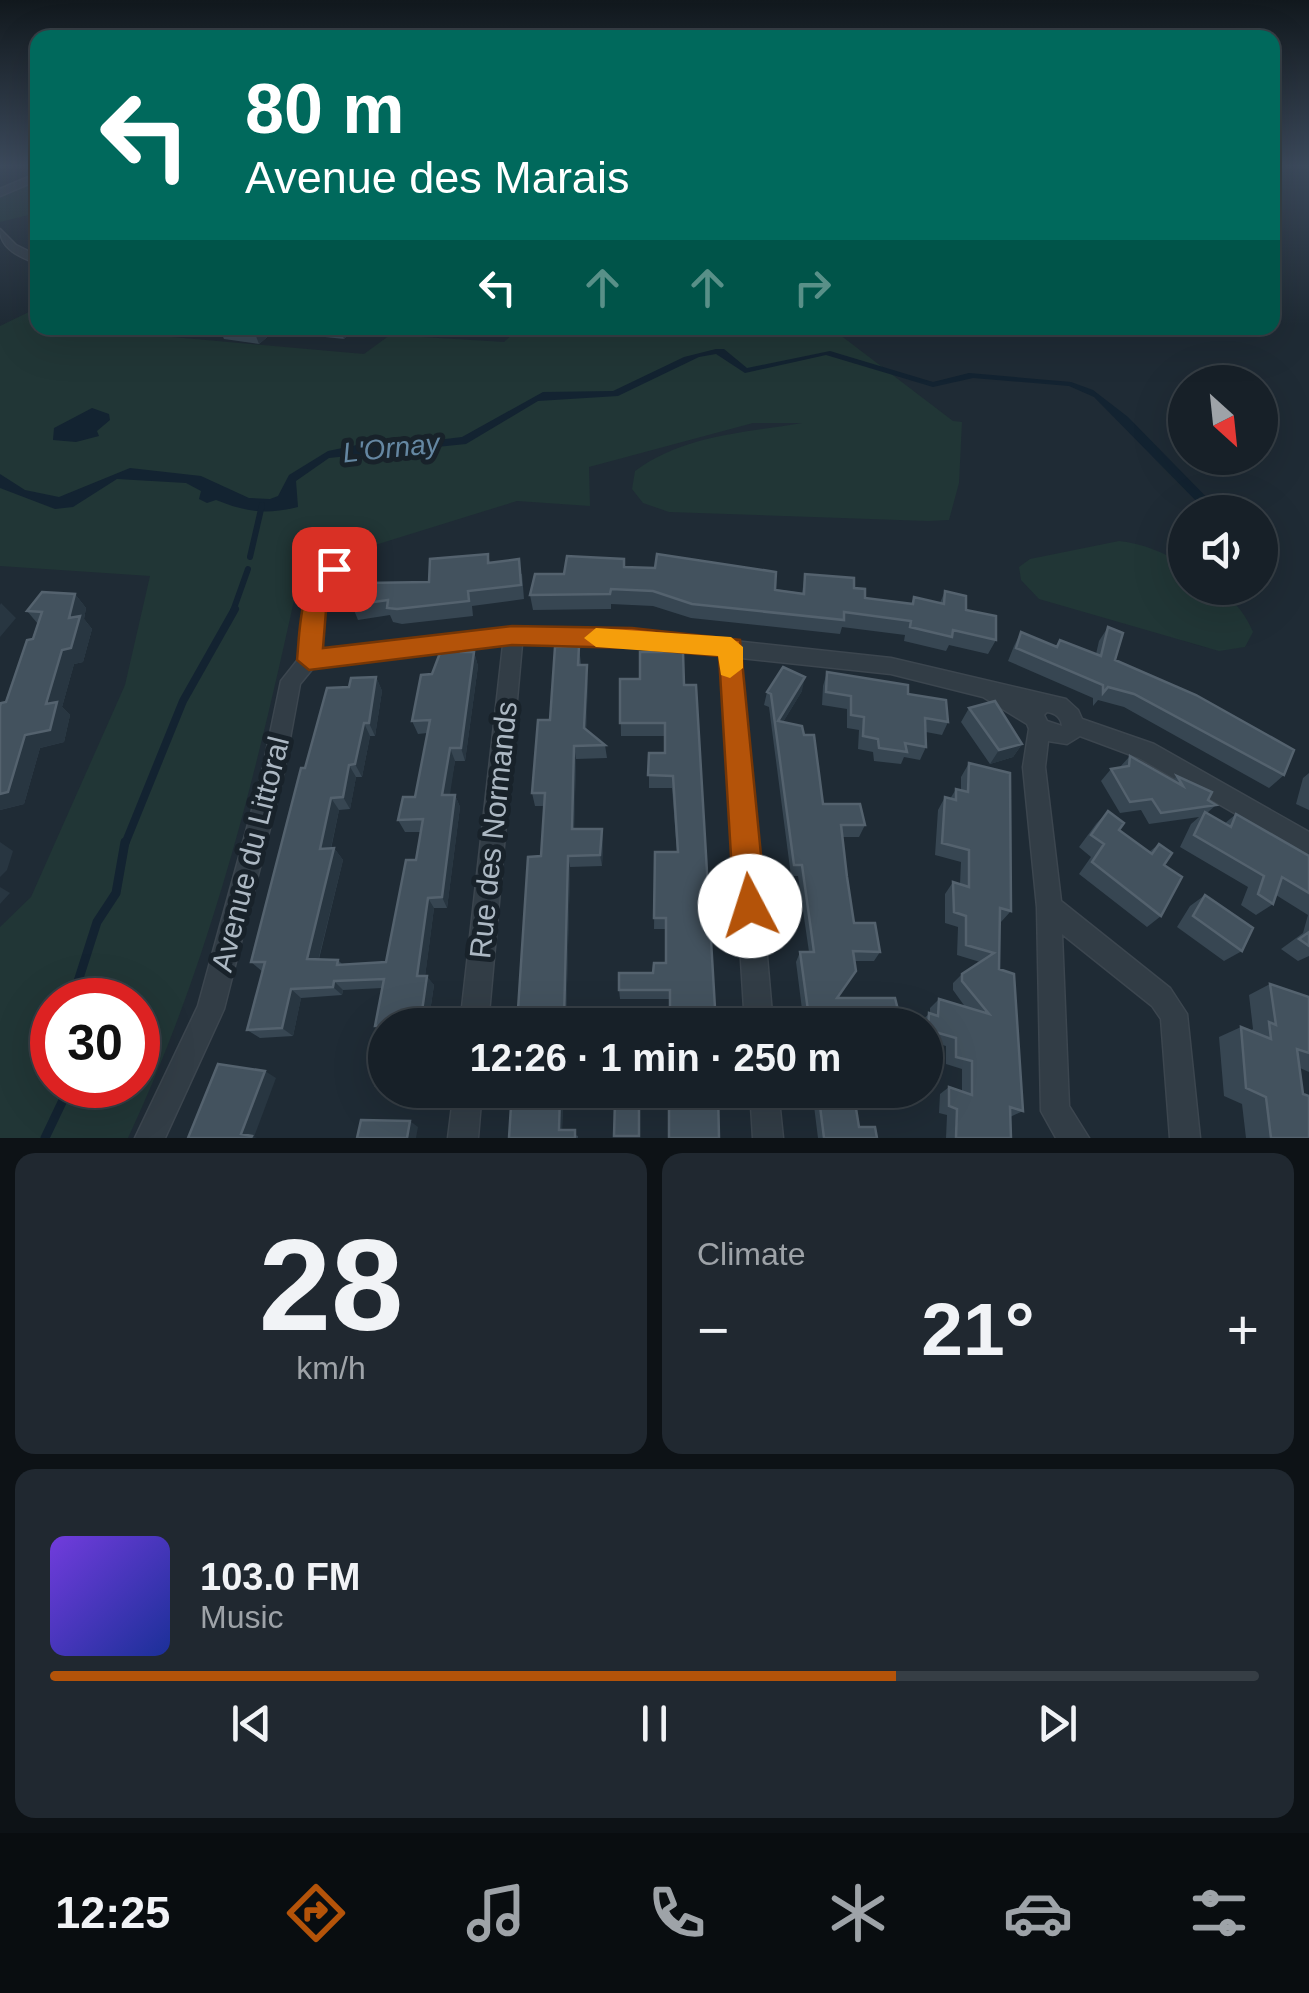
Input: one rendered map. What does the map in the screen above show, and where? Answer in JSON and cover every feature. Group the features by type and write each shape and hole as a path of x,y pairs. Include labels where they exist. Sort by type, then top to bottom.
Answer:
{"street":[{"path":"0,232 12,246 30,256"},
{"name":"Avenue du Littoral","path":"150,1138 210,1008 272,776 291,681 309,660 316,596 334,569"},
{"path":"309,660 512,636 632,638 891,666 973,683 1039,716 1052,734 1070,730 1146,751 1309,845"},
{"name":"Rue des Normands","path":"476,1008 512,636"},
{"path":"731,647 758,1008"},
{"path":"1039,716 1034,767 1049,907 1056,1111 1074,1138"},
{"path":"1034,767 1070,730"},
{"path":"1049,907 1161,997 1174,1014 1185,1138"},
{"path":"463,1138 466,1108"},
{"path":"766,1108 768,1138"}],"green space":[{"path":"30,311 30,335 151,335 364,354 390,335 504,342 512,335 840,335 953,421 962,422 959,483 949,520 669,512 643,503 632,489 635,471 674,450 715,437 802,423 753,423 589,467 590,506 517,501 301,568 231,858 160,1064 160,978 30,978 30,1108 141,1108 128,1138 0,1138 0,927 31,897 125,685 150,576 0,566 0,326"},
{"path":"1119,541 1145,547 1168,557 1168,605 1236,605 1253,632 1245,647 1219,651 1039,599 1021,580 1019,567 1030,559"}],"water":[{"name":"L'Ornay","path":"724,349 747,368 830,351 933,382 969,373 1071,382 1093,390 1128,417 1168,458 1168,472 1094,397 1069,386 973,378 933,387 826,355 745,373 716,354 699,357 618,396 538,401 466,444 329,458 296,481 298,507 256,511 216,500 207,503 199,499 201,491 186,483 117,479 73,507 55,509 0,488 0,474 25,490 59,497 130,468 201,476 249,498 270,499 278,496 289,475 328,451 381,440 420,442 462,437 543,392 613,391 684,357"},
{"path":"92,408 109,414 110,420 97,431 99,436 76,442 53,440 54,428"},
{"path":"1171,475 1185,475 1204,495 1190,495"}],"building":[{"path":"488,554 488,563 519,559 521,585 468,591 469,601 397,609 387,608 388,600 352,605 354,588 365,583 429,582 430,559"},
{"path":"657,554 776,572 775,590 804,594 805,574 854,578 854,588 865,589 865,598 913,604 914,597 944,604 945,591 966,596 966,610 996,616 996,640 953,630 952,637 910,627 911,621 844,612 844,620 692,604 653,591 611,589 610,594 530,595 535,574 564,574 567,556 624,559 624,567 655,568"},
{"path":"42,592 75,594 69,618 80,616 71,648 62,650 46,704 57,702 50,730 25,735 8,792 0,794 0,706 6,702 27,640 33,639 42,612 27,611"},
{"path":"1108,627 1123,633 1115,660 1196,695 1294,750 1284,775 1134,694 1108,687 1103,693 1103,685 1016,648 1021,632 1057,647 1060,640 1101,656"},
{"path":"462,644 461,652 474,652 461,748 450,748 442,795 455,795 442,897 428,898 417,976 427,976 422,1008 378,1008 384,979 334,981 333,987 291,989 282,1028 247,1030 265,962 251,962 301,768 305,768 327,688 349,687 351,678 376,677 369,723 364,723 355,764 349,765 343,797 331,798 320,849 334,848 307,959 338,960 337,965 386,962 406,860 416,860 423,819 398,820 403,797 415,797 430,720 412,721 421,675 432,674 443,645"},
{"path":"579,646 578,665 587,665 584,728 605,745 574,746 572,829 602,829 600,855 568,856 564,1008 518,1008 528,857 541,856 545,793 532,793 538,720 550,720 555,647"},
{"path":"640,652 683,652 684,685 696,685 715,1008 670,1008 670,990 619,990 619,973 653,973 654,963 666,963 666,918 654,918 655,852 678,852 673,776 648,775 649,753 665,753 665,723 620,723 620,679 640,679"},
{"path":"783,667 805,677 778,721 802,726 804,735 814,735 823,804 860,804 865,825 841,825 854,923 875,923 880,952 853,951 856,971 837,998 895,998 898,1008 808,1008 800,952 814,952 802,865 794,865 771,694 767,692"},
{"path":"827,672 908,685 908,694 946,700 948,722 925,718 926,747 905,743 907,752 879,748 878,739 863,736 864,717 851,715 851,696 826,692"},
{"path":"995,701 1022,744 999,750 969,708"},
{"path":"1130,756 1183,786 1177,776 1212,792 1208,800 1216,805 1161,813 1152,799 1130,802 1111,769 1129,766"},
{"path":"969,763 1010,773 1011,911 1000,908 999,969 1014,974 1023,1111 1010,1107 1011,1138 956,1138 957,1109 949,1106 949,1087 972,1095 972,1061 956,1057 956,1038 943,1034 939,999 989,1014 962,981 962,974 994,953 966,945 966,916 954,912 953,882 969,887 969,850 942,843 945,797 956,800 956,789 968,792"},
{"path":"1108,811 1124,823 1119,830 1152,854 1159,844 1172,853 1164,865 1182,877 1161,916 1092,862 1104,844 1091,835"},
{"path":"1205,812 1231,827 1236,814 1309,856 1309,893 1282,877 1273,904 1258,894 1264,876 1194,835"},
{"path":"1205,895 1253,928 1242,951 1193,916"},
{"path":"1309,932 1309,946 1299,939"},
{"path":"1270,984 1309,997 1309,1053 1297,1049 1303,1094 1309,1096 1309,1138 1271,1138 1266,1097 1246,1088 1241,1027 1271,1039 1269,1022 1276,1025"},
{"path":"218,1064 265,1071 241,1134 251,1138 188,1138"},
{"path":"511,1108 560,1108 559,1130 575,1130 575,1138 509,1138"},
{"path":"615,1108 639,1108 639,1136 614,1136"},
{"path":"669,1108 718,1108 719,1138 669,1138"},
{"path":"820,1108 856,1108 859,1127 875,1127 877,1138 824,1138"},
{"path":"361,1120 410,1121 407,1138 357,1138"}],"waterway":[{"path":"250,557 262,505"},
{"path":"233,611 248,569"},
{"path":"125,844 183,701 235,609"},
{"path":"79,978 97,922 116,893 125,842"},
{"path":"45,1138 59,1108"}],"slow traffic":[{"path":"596,638 731,647 730,668"}],"route":[{"path":"334,569 316,596 309,660 512,636 632,638 731,647 750,906"}]}
